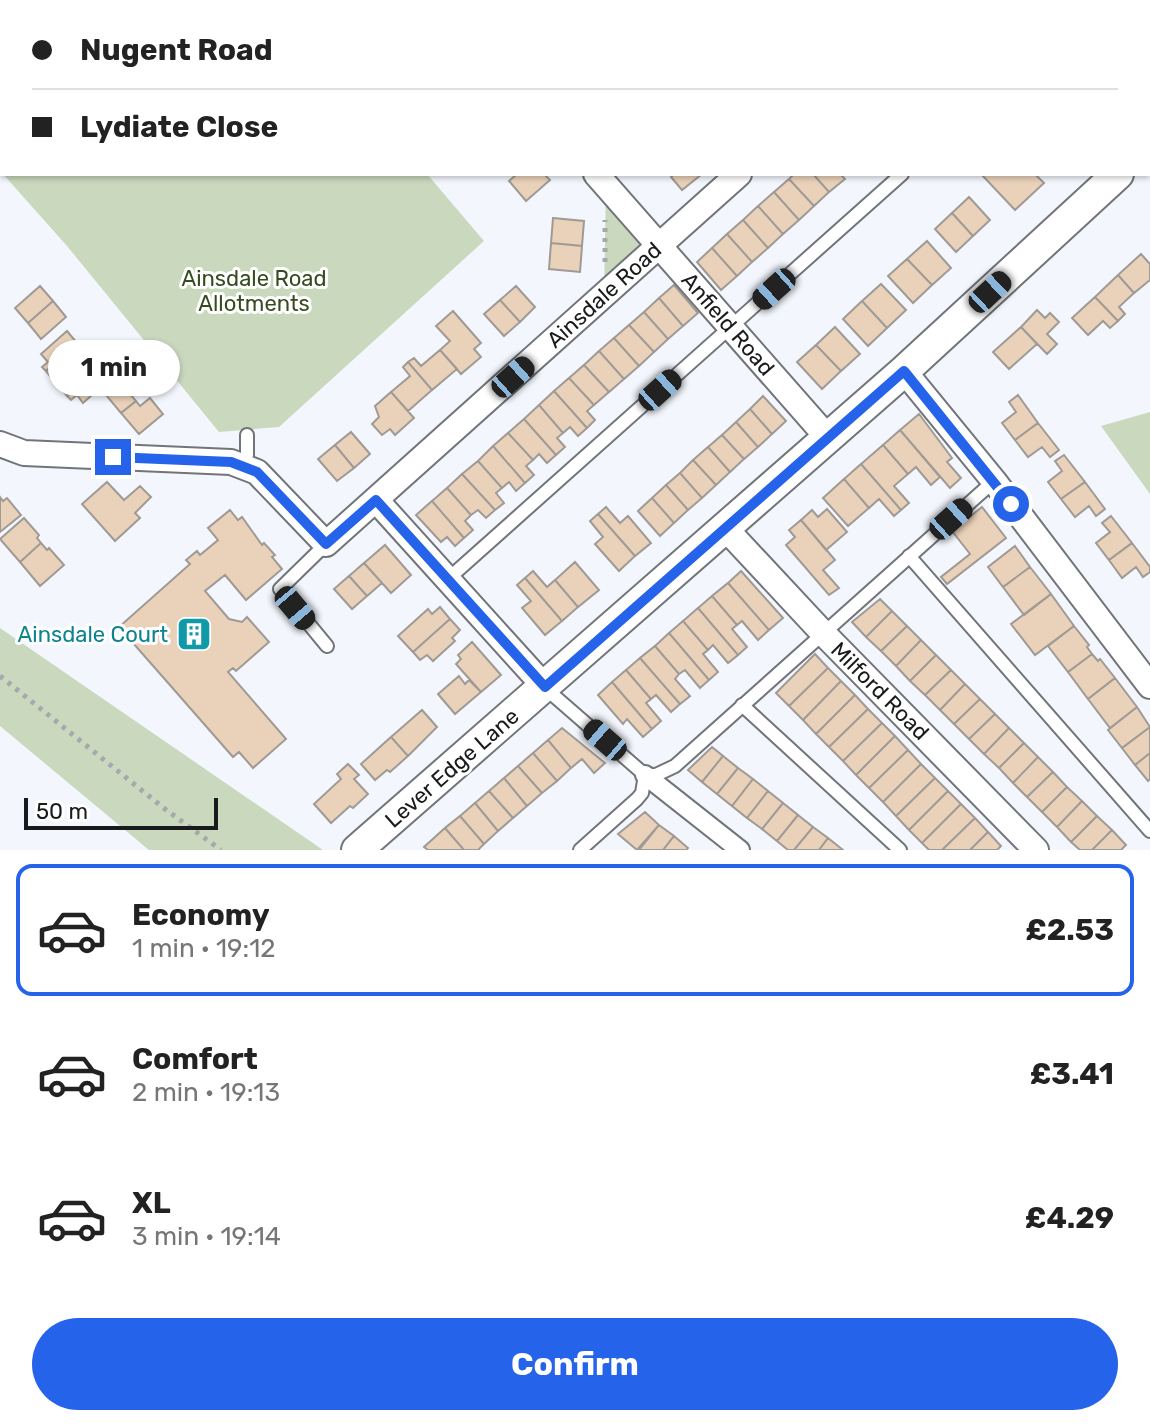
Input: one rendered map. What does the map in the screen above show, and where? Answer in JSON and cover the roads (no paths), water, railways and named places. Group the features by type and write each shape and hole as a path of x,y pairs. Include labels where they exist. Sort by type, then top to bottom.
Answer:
{"street":[{"name":"Ainsdale Road","path":"326,544 737,176"},
{"name":"Lever Edge Lane","path":"366,848 904,371 1116,176"},
{"name":"Anfield Road","path":"601,180 828,438"},
{"path":"904,371 994,481 1150,686"},
{"path":"0,444 24,453 244,465 257,472 326,544"},
{"path":"376,500 545,687"},
{"name":"Milford Road","path":"726,529 823,633 1036,850"},
{"path":"645,775 740,850"}],"lane":[{"path":"448,579 900,176"},
{"path":"244,465 247,435"},
{"path":"545,687 645,775 666,772 994,481"},
{"path":"326,544 280,589 327,646"},
{"path":"909,556 1150,831"},
{"path":"742,705 900,850"},
{"path":"580,850 637,799 642,793 645,775"}],"place":[{"name":"Ainsdale Court","path":"194,634"}],"park label":[{"name":"Ainsdale Road Allotments","path":"254,290"}]}
